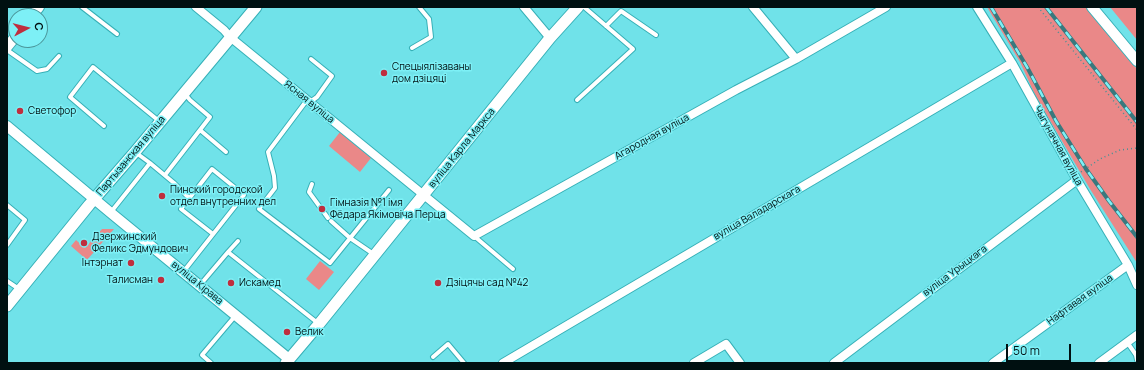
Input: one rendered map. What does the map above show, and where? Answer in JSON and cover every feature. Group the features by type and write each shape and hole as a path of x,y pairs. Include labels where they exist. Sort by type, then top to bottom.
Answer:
{"main road":[{"name":"Партызанская вуліца","path":"7,306 256,7"},
{"name":"вуліца Карла Маркса","path":"290,362 550,38 578,7"}],"street":[{"name":"Ясная вуліца","path":"196,7 224,30 230,37 424,195"},
{"path":"524,7 550,38"},
{"path":"753,7 796,59"},
{"name":"Агародная вуліца","path":"474,236 736,90 796,59 886,7"},
{"name":"Чыгуначная вуліца","path":"977,7 1012,63 1076,177 1128,265 1137,285"},
{"path":"1092,7 1135,56"},
{"name":"вуліца Валадарскага","path":"503,363 1012,63"},
{"name":"вуліца Кірава","path":"7,126 110,213 236,315 290,362"},
{"name":"вуліца Урыцкага","path":"834,363 1076,177"},
{"path":"424,195 474,236"},
{"name":"Нафтавая вуліца","path":"993,363 1128,265"},
{"path":"1099,363 1137,334"},
{"path":"694,363 726,344 740,363"}],"lane":[{"path":"82,7 117,34"},
{"path":"412,48 431,37 429,19 419,7"},
{"path":"577,100 633,49 584,7"},
{"path":"606,26 621,11 656,34"},
{"path":"7,48 37,71 47,69 60,56"},
{"path":"311,59 332,76 317,97 308,101 268,152 274,176 274,188 259,209 330,263 389,190"},
{"path":"104,126 70,97 93,67 160,122"},
{"path":"165,175 210,117 190,100 184,92"},
{"path":"200,130 226,152"},
{"path":"135,152 165,175 190,198"},
{"path":"110,213 150,163"},
{"path":"183,272 244,195 212,170 181,209 213,234"},
{"path":"312,184 309,192 329,219 350,238 375,255"},
{"path":"7,206 25,220 7,245"},
{"path":"474,236 513,269"},
{"path":"200,285 238,240"},
{"path":"228,252 319,324"},
{"path":"7,281 21,290"},
{"path":"211,363 202,355 236,315"},
{"path":"1127,342 1136,355 1137,360"},
{"path":"433,357 448,344 464,363"}],"path":[{"path":"1038,7 1137,130"},
{"path":"1076,177 1100,159 1120,150 1137,148"}],"shaded area":[{"path":"987,7 1086,7 1137,69 1137,263 1090,189 1035,95 1020,62"},
{"path":"1110,7 1137,7 1137,40"},
{"path":"340,132 371,158 360,172 329,146"},
{"path":"102,229 114,229 87,260 71,246 76,240 85,248"},
{"path":"320,261 334,272 319,290 306,279"}],"railway":[{"path":"991,7 1027,67 1056,121 1086,169 1137,237"},
{"path":"1046,7 1137,122"}],"place":[{"name":"Спецыялізаваны дом дзіцяці","path":"384,73"},
{"name":"Светофор","path":"20,111"},
{"name":"Пинский городской отдел внутренних дел","path":"162,196"},
{"name":"Гімназія №1 імя Фёдара Якімовіча Перца","path":"322,209"},
{"name":"Дзержинский Феликс Эдмундович","path":"84,243"},
{"name":"Інтэрнат","path":"131,263"},
{"name":"Талисман","path":"161,280"},
{"name":"Искамед","path":"231,283"},
{"name":"Дзіцячы сад №42","path":"438,283"},
{"name":"Велик","path":"287,332"}]}
